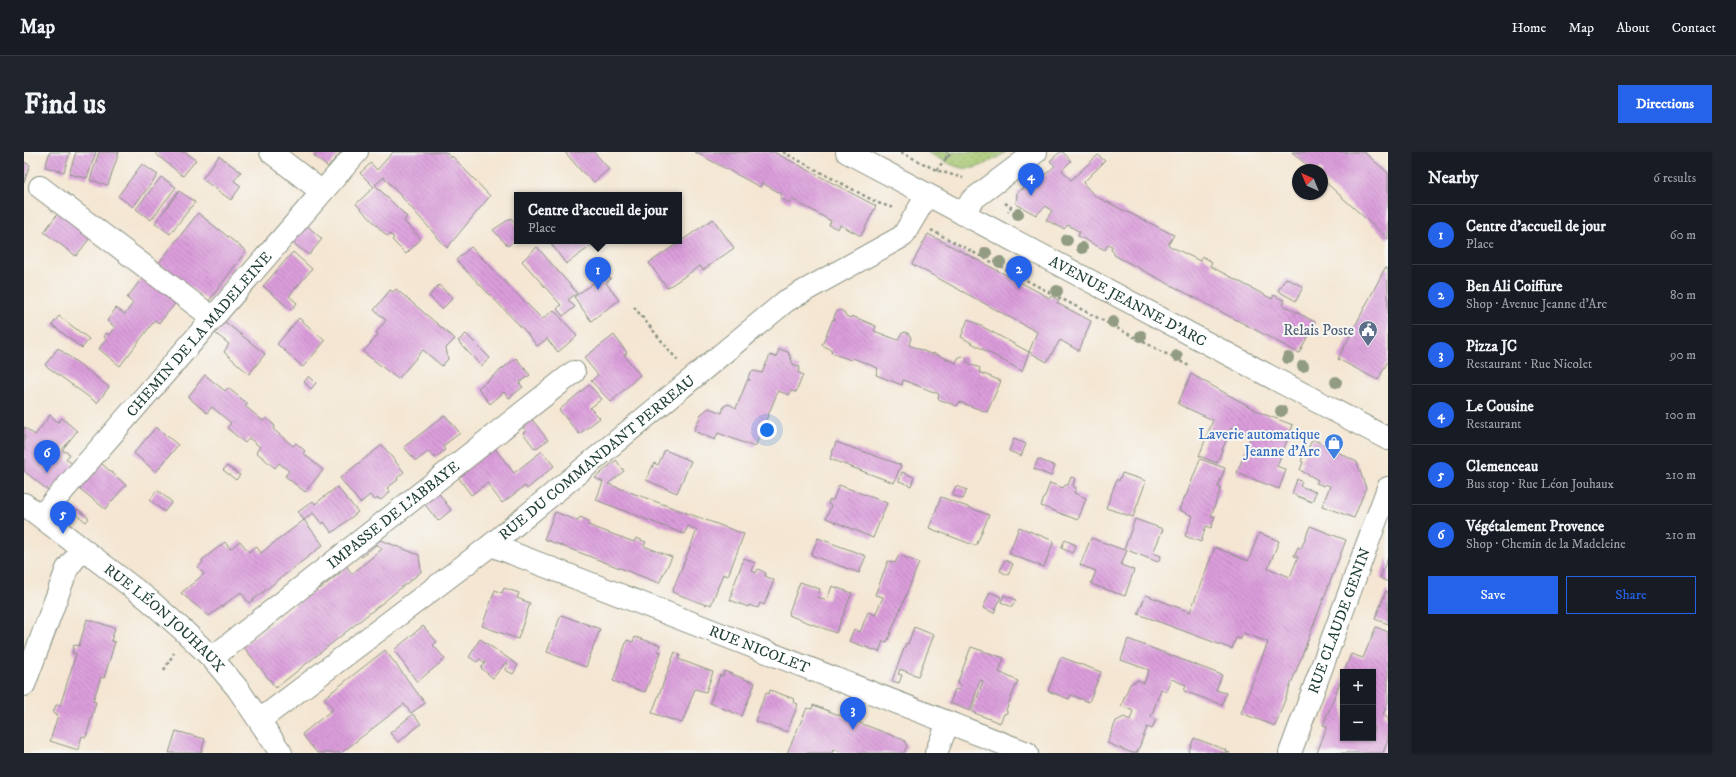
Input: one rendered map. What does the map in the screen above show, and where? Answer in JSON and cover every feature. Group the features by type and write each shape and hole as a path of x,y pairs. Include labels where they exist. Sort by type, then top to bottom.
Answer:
{"street":[{"path":"271,152 322,192"},
{"name":"CHEMIN DE LA MADELEINE","path":"32,510 213,318 357,152"},
{"name":"AVENUE JEANNE D'ARC","path":"847,152 1388,439"},
{"path":"964,214 972,200 1036,152"},
{"path":"40,187 213,318"},
{"name":"RUE DU COMMANDANT PERREAU","path":"260,720 491,545 786,302 902,236 917,215 927,195"},
{"name":"IMPASSE DE L'ABBAYE","path":"212,658 574,372"},
{"name":"RUE CLAUDE GENIN","path":"1290,753 1388,488"},
{"name":"RUE LÉON JOUHAUX","path":"32,510 149,600 184,630 212,658 238,688 282,753"},
{"name":"RUE NICOLET","path":"491,545 1027,753"},
{"path":"24,685 66,569 82,549"},
{"path":"936,753 948,723"}],"path":[{"path":"783,152 878,203 917,215 933,232 1191,367"},
{"path":"901,152 936,170 945,162 952,152"},
{"path":"945,162 947,152"},
{"path":"634,307 692,379"},
{"path":"164,670 174,653"}],"green space":[{"path":"927,152 1006,152 983,165 974,168 966,168 950,164"}],"building":[{"path":"50,152 70,152 64,172 45,167"},
{"path":"76,152 96,152 87,178 69,174"},
{"path":"99,152 119,152 108,185 90,180"},
{"path":"158,152 185,152 196,160 183,176 156,154"},
{"path":"318,152 341,152 328,167 314,156"},
{"path":"393,152 446,152 451,158 452,156 490,196 447,248 384,177 375,185 407,217 404,221 421,239 406,254 392,240 394,238 390,234 387,236 356,204 374,187 360,173 371,163 377,170"},
{"path":"565,152 594,152 609,169 594,182 581,171"},
{"path":"695,152 774,152 876,206 861,236 840,225 838,229 829,225 831,221 792,199 790,203 780,198 782,194 762,183 760,187"},
{"path":"1060,152 1063,152 1071,161 1062,170 1071,180 1098,155 1105,161 1083,183 1095,196 1174,235 1168,245 1200,261 1202,256 1212,262 1210,266 1272,299 1274,295 1285,301 1283,305 1315,322 1299,353 1114,255 1111,250 1112,246 1108,244 1105,250 1078,236 1080,232 1068,225 1064,229 1046,220 1052,211 1046,206 1036,215 1016,204 1017,192 1041,178 1055,166 1050,161"},
{"path":"1292,152 1364,152 1388,173 1388,239 1328,184 1328,164 1305,164"},
{"path":"219,156 241,172 234,181 241,186 231,200 202,179"},
{"path":"24,162 30,165 24,183"},
{"path":"142,164 158,175 133,207 118,196"},
{"path":"161,177 176,187 151,220 136,209"},
{"path":"179,191 195,202 170,234 155,223"},
{"path":"61,209 93,234 76,256 44,232"},
{"path":"198,213 246,251 209,301 158,264"},
{"path":"511,218 514,222 514,241 508,246 493,230"},
{"path":"713,219 734,248 703,270 700,266 667,288 649,263 677,244 682,244 682,240"},
{"path":"304,223 322,239 309,255 289,240"},
{"path":"928,234 1050,298 1051,296 1059,300 1057,303 1091,321 1079,351 1060,340 1047,362 1029,352 1037,332 912,264"},
{"path":"551,244 594,244 566,264"},
{"path":"471,247 542,319 554,310 577,336 558,352 547,339 537,346 526,332 456,260"},
{"path":"537,247 577,293 568,300 575,307 563,316 557,309 561,305 522,261"},
{"path":"293,252 312,269 289,296 297,303 291,310 263,286"},
{"path":"1385,268 1388,269 1388,361 1378,380 1338,359"},
{"path":"145,274 179,299 159,323 155,320 120,366 99,349 106,339 104,336 106,333 109,335 115,327 107,321 116,308 125,314 133,303 127,298"},
{"path":"606,274 611,279 606,283 619,300 591,321 574,297"},
{"path":"1286,278 1303,287 1296,301 1278,291"},
{"path":"439,285 453,298 442,309 429,296"},
{"path":"396,289 455,339 446,348 448,359 442,366 423,350 398,379 363,352 378,335 376,333 386,320 374,310 390,290 393,292"},
{"path":"840,310 844,312 846,316 851,318 852,316 876,326 874,331 898,340 901,334 905,332 909,334 911,338 909,345 933,355 933,353 956,363 958,358 962,356 966,357 968,363 980,368 979,372 1001,381 987,412 959,402 957,406 938,399 939,394 903,380 902,385 876,375 878,368 853,358 851,360 831,353 832,350 822,345 833,319 835,320 834,317 836,312"},
{"path":"59,316 89,339 82,348 52,325"},
{"path":"299,318 325,341 303,367 277,344"},
{"path":"968,319 1029,352 1022,371 961,337"},
{"path":"224,321 265,354 249,374 224,352 229,344 215,333"},
{"path":"466,334 490,358 481,366 458,341"},
{"path":"614,335 627,353 624,355 640,375 611,402 591,381 598,375 584,358"},
{"path":"58,348 109,387 97,403 45,365"},
{"path":"779,349 788,352 793,364 800,367 798,372 803,375 796,392 791,391 789,395 778,391 755,447 718,433 715,440 694,431 701,414 709,408 722,413 724,406 729,404 736,408 748,379 750,381 748,377 751,372 755,371 762,373 770,355 776,357"},
{"path":"516,358 530,375 519,383 523,387 509,398 504,392 490,404 478,388"},
{"path":"1191,374 1261,413 1293,425 1277,466 1286,470 1279,489 1237,473 1251,436 1231,428 1217,463 1199,456 1213,420 1178,404"},
{"path":"205,375 225,391 228,388 248,404 245,406 263,421 266,418 275,426 273,429 293,446 296,443 305,451 303,453 323,470 305,492 285,476 289,471 279,463 275,468 256,452 260,447 249,438 245,443 227,428 231,423 212,407 207,413 188,397"},
{"path":"309,376 316,383 311,389 304,382"},
{"path":"589,385 602,399 590,408 600,418 579,434 559,410"},
{"path":"50,415 58,422 62,418 77,431 62,450 70,454 66,459 74,465 50,492 24,471 24,427 35,435"},
{"path":"445,415 460,433 443,446 445,450 435,458 429,451 416,461 404,447"},
{"path":"530,417 548,440 535,449 523,433 526,431 521,424"},
{"path":"156,427 178,445 156,472 134,453"},
{"path":"1014,439 1026,444 1021,456 1009,451"},
{"path":"1313,439 1357,462 1366,488 1354,518 1322,506 1330,486 1325,484 1324,486 1316,483 1318,480 1300,470 1303,462 1301,461"},
{"path":"836,442 901,465 894,483 830,459"},
{"path":"382,445 404,472 397,478 398,480 387,488 390,492 381,500 378,498 375,500 370,495 360,503 340,478"},
{"path":"493,446 514,473 542,451 554,466 527,489 525,486 502,503 487,483 471,495 458,477"},
{"path":"665,450 691,461 677,493 646,480 654,463 658,465"},
{"path":"1038,459 1055,466 1051,476 1034,469"},
{"path":"1200,459 1225,468 1218,487 1221,488 1211,516 1215,516 1211,528 1206,526 1201,542 1185,536 1193,516 1179,510"},
{"path":"616,460 624,471 608,484 744,534 728,576 723,574 711,605 707,603 706,605 672,592 697,530 688,526 684,534 596,500 603,482 595,478"},
{"path":"101,463 126,485 105,509 79,488"},
{"path":"227,466 240,475 236,480 223,470"},
{"path":"902,472 914,477 911,486 899,481"},
{"path":"1122,473 1146,481 1133,517 1106,508 1117,479 1119,481"},
{"path":"1071,477 1075,478 1073,487 1076,488 1074,493 1086,498 1078,520 1041,506 1050,483 1063,488 1065,485 1068,485"},
{"path":"1297,479 1302,482 1300,486 1316,492 1312,502 1292,494"},
{"path":"839,485 887,503 873,538 826,518 831,506 828,504 829,500 833,500"},
{"path":"956,486 967,490 963,499 952,495"},
{"path":"337,487 358,512 332,533 324,522 322,524 313,513 304,520 298,512 313,501 315,504"},
{"path":"157,490 172,502 164,512 150,500"},
{"path":"437,491 451,510 438,521 423,502"},
{"path":"941,497 989,515 976,546 929,528"},
{"path":"78,509 89,518 86,522 75,513"},
{"path":"555,512 578,521 580,517 589,521 588,525 634,542 636,538 646,542 644,546 672,557 659,583 544,539"},
{"path":"1135,519 1163,529 1153,553 1161,556 1158,562 1127,550 1121,565 1134,570 1125,596 1091,584 1096,571 1080,565 1091,538 1124,550"},
{"path":"304,520 323,545 249,603 241,592 209,616 181,593 204,574 198,567 203,562 202,560 225,542 230,549 240,541 249,552 256,546 261,553"},
{"path":"1310,526 1346,540 1275,726 1241,713 1268,642 1243,633 1241,639 1236,638 1232,649 1138,614 1146,595 1190,612 1215,547 1248,561 1259,533 1279,541 1268,568 1290,577 1298,557 1294,556 1298,547 1301,549"},
{"path":"1019,527 1054,541 1044,567 1009,554"},
{"path":"818,538 866,556 859,573 811,555"},
{"path":"378,539 419,555 421,572 276,688 243,646 312,592 321,588 340,573 345,564 352,574 382,549 377,544 362,557 359,554"},
{"path":"1065,540 1076,545 1072,553 1061,548"},
{"path":"899,555 919,563 887,642 883,641 879,652 849,641 854,629 860,632 868,612 875,615 883,597 875,595 888,561 895,563"},
{"path":"1388,557 1388,582 1380,578"},
{"path":"744,558 755,563 752,571 756,573 758,569 766,573 765,576 774,580 764,605 760,603 758,608 749,605 748,607 730,600 733,593 731,593"},
{"path":"1005,560 1013,564 1008,575 1000,571"},
{"path":"800,582 820,589 818,597 827,600 832,586 852,593 836,633 788,615"},
{"path":"504,588 519,593 517,598 530,603 518,639 482,626 495,590 502,593"},
{"path":"1386,591 1388,592 1388,624 1375,619"},
{"path":"990,592 1001,597 994,613 983,608"},
{"path":"1004,595 1016,600 1012,607 1001,602"},
{"path":"561,615 600,629 586,667 547,652"},
{"path":"87,619 115,628 111,641 115,642 104,678 101,677 93,701 96,702 86,737 82,736 78,750 50,741 58,715 53,713 56,705 60,706 76,654 72,653 74,645 79,646"},
{"path":"423,626 437,642 433,645 445,659 417,682 394,650"},
{"path":"914,627 934,635 918,676 900,669 898,674 902,675 899,683 892,681 906,643 908,644"},
{"path":"1376,627 1388,632 1388,702 1383,715 1388,718 1388,740 1383,753 1317,753 1327,726 1323,725 1340,682 1340,741 1376,741 1376,669 1345,669 1351,654 1363,658"},
{"path":"635,637 660,645 658,651 661,652 645,692 613,681 627,640 633,642"},
{"path":"480,639 518,665 513,674 505,670 508,663 506,662 493,678 481,668 485,663 480,659 477,662 469,657"},
{"path":"1128,639 1222,675 1216,690 1226,693 1222,705 1184,691 1186,685 1171,679 1166,692 1161,689 1151,717 1156,719 1152,729 1147,727 1137,753 1132,753 1107,743 1116,721 1124,717 1130,720 1133,711 1121,706 1130,684 1138,680 1144,683 1149,670 1121,660"},
{"path":"971,647 1004,658 999,672 1018,681 1006,710 1007,713 1004,714 1000,723 972,712 983,681 980,680 970,711 950,703 955,689 959,690 961,685 957,684"},
{"path":"385,650 425,703 411,713 404,704 341,753 317,753 302,734 333,709 324,698"},
{"path":"675,652 680,655 678,659 713,672 706,692 695,689 682,723 652,713"},
{"path":"1061,657 1101,672 1089,702 1071,695 1069,699 1048,691"},
{"path":"724,671 755,683 742,716 710,703 720,675 723,676"},
{"path":"770,690 794,699 793,702 798,704 787,732 755,721 766,692 769,694"},
{"path":"813,705 904,740 907,746 904,753 845,753 833,749 832,753 787,753 807,708 812,709"},
{"path":"413,714 421,724 398,742 390,733"},
{"path":"176,731 205,739 201,753 169,753"},
{"path":"1194,738 1226,750 1225,751 1230,753 1188,753"}],"place":[{"name":"Le Cousine","path":"1031,196"},
{"name":"Ben Ali Coiffure","path":"1019,289"},
{"name":"Centre d'accueil de jour","path":"598,290"},
{"name":"Relais Poste","path":"1368,347"},
{"name":"Laverie automatique Jeanne d'Arc","path":"1334,460"},
{"name":"Végétalement Provence","path":"47,473"},
{"name":"Clemenceau","path":"63,534"},
{"name":"Pizza JC","path":"853,730"}]}
